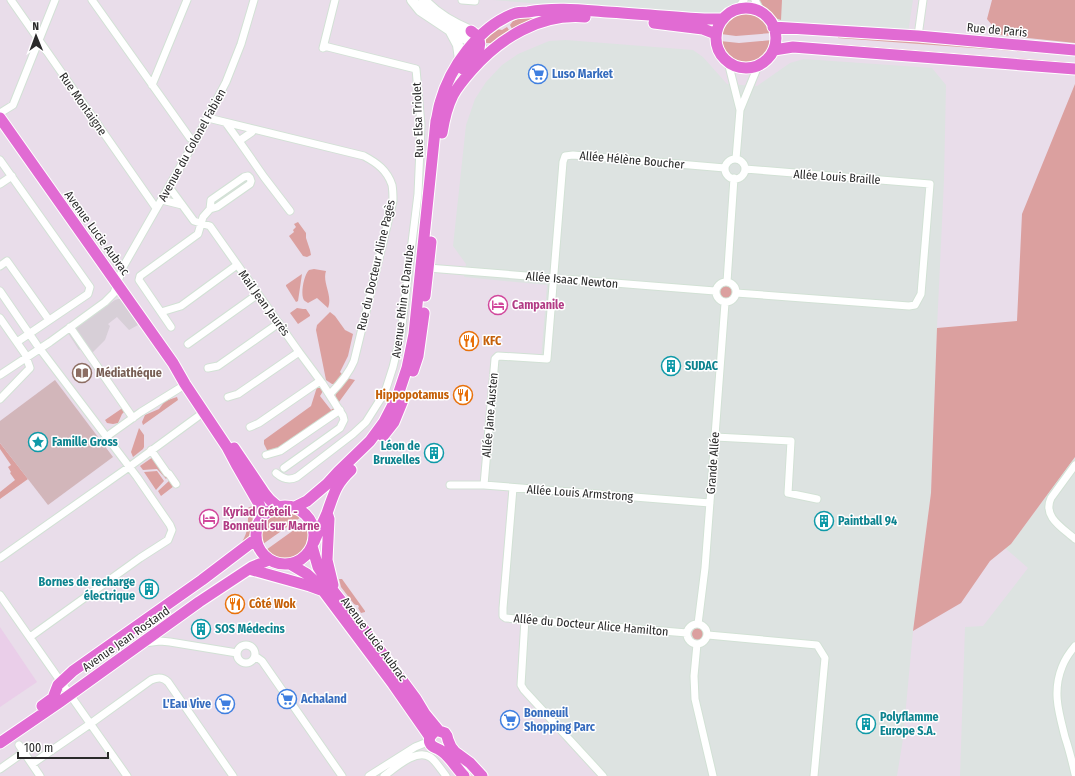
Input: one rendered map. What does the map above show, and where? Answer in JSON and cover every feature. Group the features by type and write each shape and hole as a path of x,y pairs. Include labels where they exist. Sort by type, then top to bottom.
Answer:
{"main road":[{"path":"412,0 420,10 450,30 478,38 514,14 535,10 566,9 704,19 723,19"},
{"path":"424,0 438,13 478,38 490,52"},
{"path":"746,8 761,12 770,20 773,26 776,37 774,50 770,57 758,66 743,68 733,65 720,53 717,46 716,34 719,26 723,19 730,13 737,10 746,8"},
{"path":"454,94 478,63 507,38 524,28 559,17 580,16 654,23 703,29 716,34"},
{"name":"Rue de Paris","path":"773,26 918,36 1075,50"},
{"path":"450,30 458,45 460,59"},
{"path":"454,94 457,78 478,52 478,38"},
{"name":"Avenue Rhin et Danube","path":"295,507 308,501 317,494 370,441 384,422 398,395 407,368 414,334 436,121 440,102 448,81 460,59 478,38"},
{"path":"774,50 793,47 1075,69"},
{"name":"Avenue Rhin et Danube","path":"314,548 334,492 342,478 378,443 394,422 408,387 419,349 422,329 443,123 454,94"},
{"name":"Avenue Lucie Aubrac","path":"0,118 173,363 195,391 270,500 278,507"},
{"name":"Avenue Lucie Aubrac","path":"173,363 185,384 227,447 259,504 263,516"},
{"path":"278,507 295,507 311,520 315,535 314,548 302,559 290,564 282,565 268,560 260,550 256,539 258,522 267,512 278,507"},
{"path":"249,569 329,592 327,560 329,519 327,512"},
{"name":"Avenue Jean Rostand","path":"0,736 53,698 58,685 73,670 202,580 256,539"},
{"name":"Avenue Lucie Aubrac","path":"314,548 320,571 329,592 393,684 429,738 433,747 440,749 449,757 456,768 464,776"},
{"name":"Avenue Jean Rostand","path":"0,743 199,602 249,569 268,560"},
{"name":"Avenue Lucie Aubrac","path":"290,564 309,576 329,592 376,645 416,699 425,714 429,738"},
{"name":"Avenue Lucie Aubrac","path":"429,738 445,733 451,747 455,752 470,763 482,776"},
{"path":"440,749 444,748 448,740"}],"street":[{"name":"Rue Montaigne","path":"11,0 156,208"},
{"path":"0,113 13,105 55,0"},
{"path":"92,0 190,138 195,141"},
{"path":"152,85 187,0"},
{"name":"Avenue du Colonel Fabien","path":"0,375 105,302 114,293 122,267 162,200 208,118 226,82 242,44 254,0"},
{"name":"Rue Elsa Triolet","path":"276,473 286,479 297,477 354,434 366,422 385,392 401,334 418,194 420,125 416,69 324,47 335,0"},
{"path":"462,0 475,1"},
{"path":"737,10 744,0"},
{"path":"755,0 761,12"},
{"path":"918,36 923,0"},
{"path":"728,62 740,110"},
{"path":"736,159 740,110 758,66"},
{"name":"Rue du Docteur Aline Pagès","path":"208,118 364,156 374,161 383,169 392,186 393,201 354,361 342,381 330,394"},
{"path":"226,123 290,211"},
{"path":"239,141 252,132 253,129"},
{"name":"Allée Hélène Boucher","path":"554,278 563,162 565,156 573,155 725,168"},
{"path":"736,159 743,162 745,169 741,176 734,178 728,175 725,168 729,161 736,159"},
{"path":"0,160 90,287 88,294 17,342"},
{"name":"Allée Louis Braille","path":"736,293 915,305 921,294 930,184 745,169"},
{"path":"0,184 12,176"},
{"path":"171,327 139,280 140,276 198,234 203,217 210,210 217,207 250,184 250,178 248,176 244,177 211,200 210,210"},
{"path":"727,282 734,178"},
{"name":"Mail Jean Jaurès","path":"169,187 194,221 210,226 340,410"},
{"path":"162,200 182,205"},
{"path":"0,266 8,260 49,320"},
{"path":"161,312 181,306 237,265"},
{"name":"Allée Isaac Newton","path":"428,268 715,291"},
{"name":"Allée Jane Austen","path":"484,485 495,359 498,356 547,360 554,278"},
{"path":"727,282 734,285 736,293 733,300 725,302 718,299 715,291 719,284 727,282"},
{"path":"0,291 40,348 129,467 172,530 168,540 140,558 30,637"},
{"path":"188,344 258,294"},
{"name":"Grande Allée","path":"698,624 710,503 725,302"},
{"path":"0,399 30,368 27,357 1,321"},
{"path":"208,368 218,366 279,323"},
{"path":"70,327 133,418"},
{"path":"228,397 238,394 299,352"},
{"path":"250,427 259,423 320,381"},
{"path":"106,437 183,386"},
{"path":"266,455 280,451 340,410 344,420 340,428 284,468"},
{"path":"0,558 204,412"},
{"path":"715,437 791,441 788,493 817,499"},
{"path":"151,450 167,474 169,474 176,484"},
{"path":"1075,465 1049,503 1049,512 1053,520 1075,539"},
{"name":"Allée Louis Armstrong","path":"450,485 484,485 710,503"},
{"name":"Allée du Docteur Alice Hamilton","path":"513,488 503,616 506,618 525,620 687,633"},
{"path":"0,595 127,776"},
{"path":"525,620 521,685 603,776"},
{"path":"698,624 705,627 708,635 701,644 690,641 687,633 691,626 698,624"},
{"path":"708,635 817,645 825,658 814,776"},
{"path":"142,643 160,641 170,642 237,653"},
{"path":"246,644 254,648 256,653 255,656 250,662 244,663 239,660 237,653 241,646 246,644"},
{"path":"697,644 694,676 695,699 713,776"},
{"path":"1075,646 1067,655 1057,685 1058,707 1075,774"},
{"path":"255,656 262,661 342,776"},
{"path":"32,764 151,680 158,677 165,679 233,776"},
{"path":"370,776 429,738"},
{"path":"19,746 40,776"},
{"path":"0,768 24,752"},
{"path":"384,776 412,757 421,754 431,757 446,776"}],"shaded area":[{"path":"493,0 913,0 908,33"},
{"path":"759,0 782,0 781,20 775,18 772,13 771,14 764,8"},
{"path":"992,0 1075,0 1075,43 1000,35 987,19"},
{"path":"748,12 756,14 763,19 772,33 736,36 721,34 723,25 730,18 738,14"},
{"path":"531,14 582,14 493,43 486,43 486,38 497,29 502,30 507,27 509,30 512,29 510,25 513,21"},
{"path":"838,34 1067,52 1067,55 838,38"},
{"path":"566,40 693,50 703,57 727,84 757,86 790,63 804,59 932,68 946,85 944,180 931,493 913,631 903,739 897,776 601,776 520,685 524,620 504,619 515,489 482,486 494,357 541,360 547,285 464,277 466,264 453,246 466,125 475,99 486,82 502,65 518,54 549,41"},
{"path":"772,40 769,51 763,58 755,63 747,64 738,63 730,59 724,51 720,41 739,43"},
{"path":"837,44 1067,62 1066,65 837,48"},
{"path":"1075,84 1075,457 1011,544 990,561 961,603 913,631 931,493 937,328 1017,321 1022,214"},
{"path":"298,222 306,233 311,255 307,257 303,256 289,236 294,232 293,230 296,227 294,224"},
{"path":"314,269 326,271 325,280 329,298 328,308 317,298 308,303 303,298 304,279 309,270"},
{"path":"302,274 298,301 296,302 286,285"},
{"path":"724,286 728,286 732,292 728,298 724,298 720,294 720,290"},
{"path":"118,299 122,299 132,312 130,313 138,325 129,330 117,317 108,324 110,326 105,340 86,357 81,349 79,350 68,333"},
{"path":"297,308 306,309 310,315 298,324 290,313"},
{"path":"330,312 335,316 345,330 353,334 348,356 340,372 343,375 335,384 332,384 326,380 316,330 317,325"},
{"path":"347,378 355,380 339,402 337,402 335,395 336,392 339,386"},
{"path":"55,380 113,457 48,505 0,443 0,421"},
{"path":"317,387 320,387 323,391 320,396 331,410 335,407 334,411 280,450 268,452 264,444 264,440 311,406"},
{"path":"177,397 178,400 143,425 142,422 145,415 159,409 165,401"},
{"path":"124,407 125,411 118,423 107,423 105,420"},
{"path":"139,428 144,435 144,447 133,457 131,452"},
{"path":"0,443 28,479 0,499 0,492 15,480 8,467 11,465 0,449"},
{"path":"153,457 168,477 166,479 157,469 143,470 140,466"},
{"path":"1075,457 1075,776 960,776 965,627 983,626 1028,568 1005,548 1011,544"},
{"path":"157,471 164,481 156,490 144,472"},
{"path":"170,480 174,486 161,496 158,491"},
{"path":"252,506 253,519 250,534 246,541 240,545 248,523 248,508"},
{"path":"284,511 291,512 301,517 263,544 262,532 265,522 273,515"},
{"path":"305,522 308,532 307,541 304,549 299,555 283,559 266,550"},
{"path":"339,579 342,579 365,612 361,613 358,605 354,604 341,587"},
{"path":"0,627 37,682 0,707"},
{"path":"696,628 700,628 704,634 700,640 696,640 692,636 692,632"}],"place":[{"name":"Luso Market","path":"538,74"},
{"name":"Campanile","path":"498,305"},
{"name":"KFC","path":"469,341"},
{"name":"SUDAC","path":"671,366"},
{"name":"Médiathéque","path":"82,373"},
{"name":"Hippopotamus","path":"463,395"},
{"name":"Famille Gross","path":"38,442"},
{"name":"Léon de Bruxelles","path":"434,453"},
{"name":"Kyriad Créteil - Bonneuil sur Marne","path":"209,519"},
{"name":"Paintball 94","path":"824,521"},
{"name":"Bornes de recharge électrique","path":"149,589"},
{"name":"Côté Wok","path":"235,604"},
{"name":"SOS Médecins","path":"201,629"},
{"name":"Achaland","path":"287,699"},
{"name":"L'Eau Vive","path":"225,704"},
{"name":"Bonneuil Shopping Parc","path":"510,720"},
{"name":"Polyflamme Europe S.A.","path":"866,724"}]}
